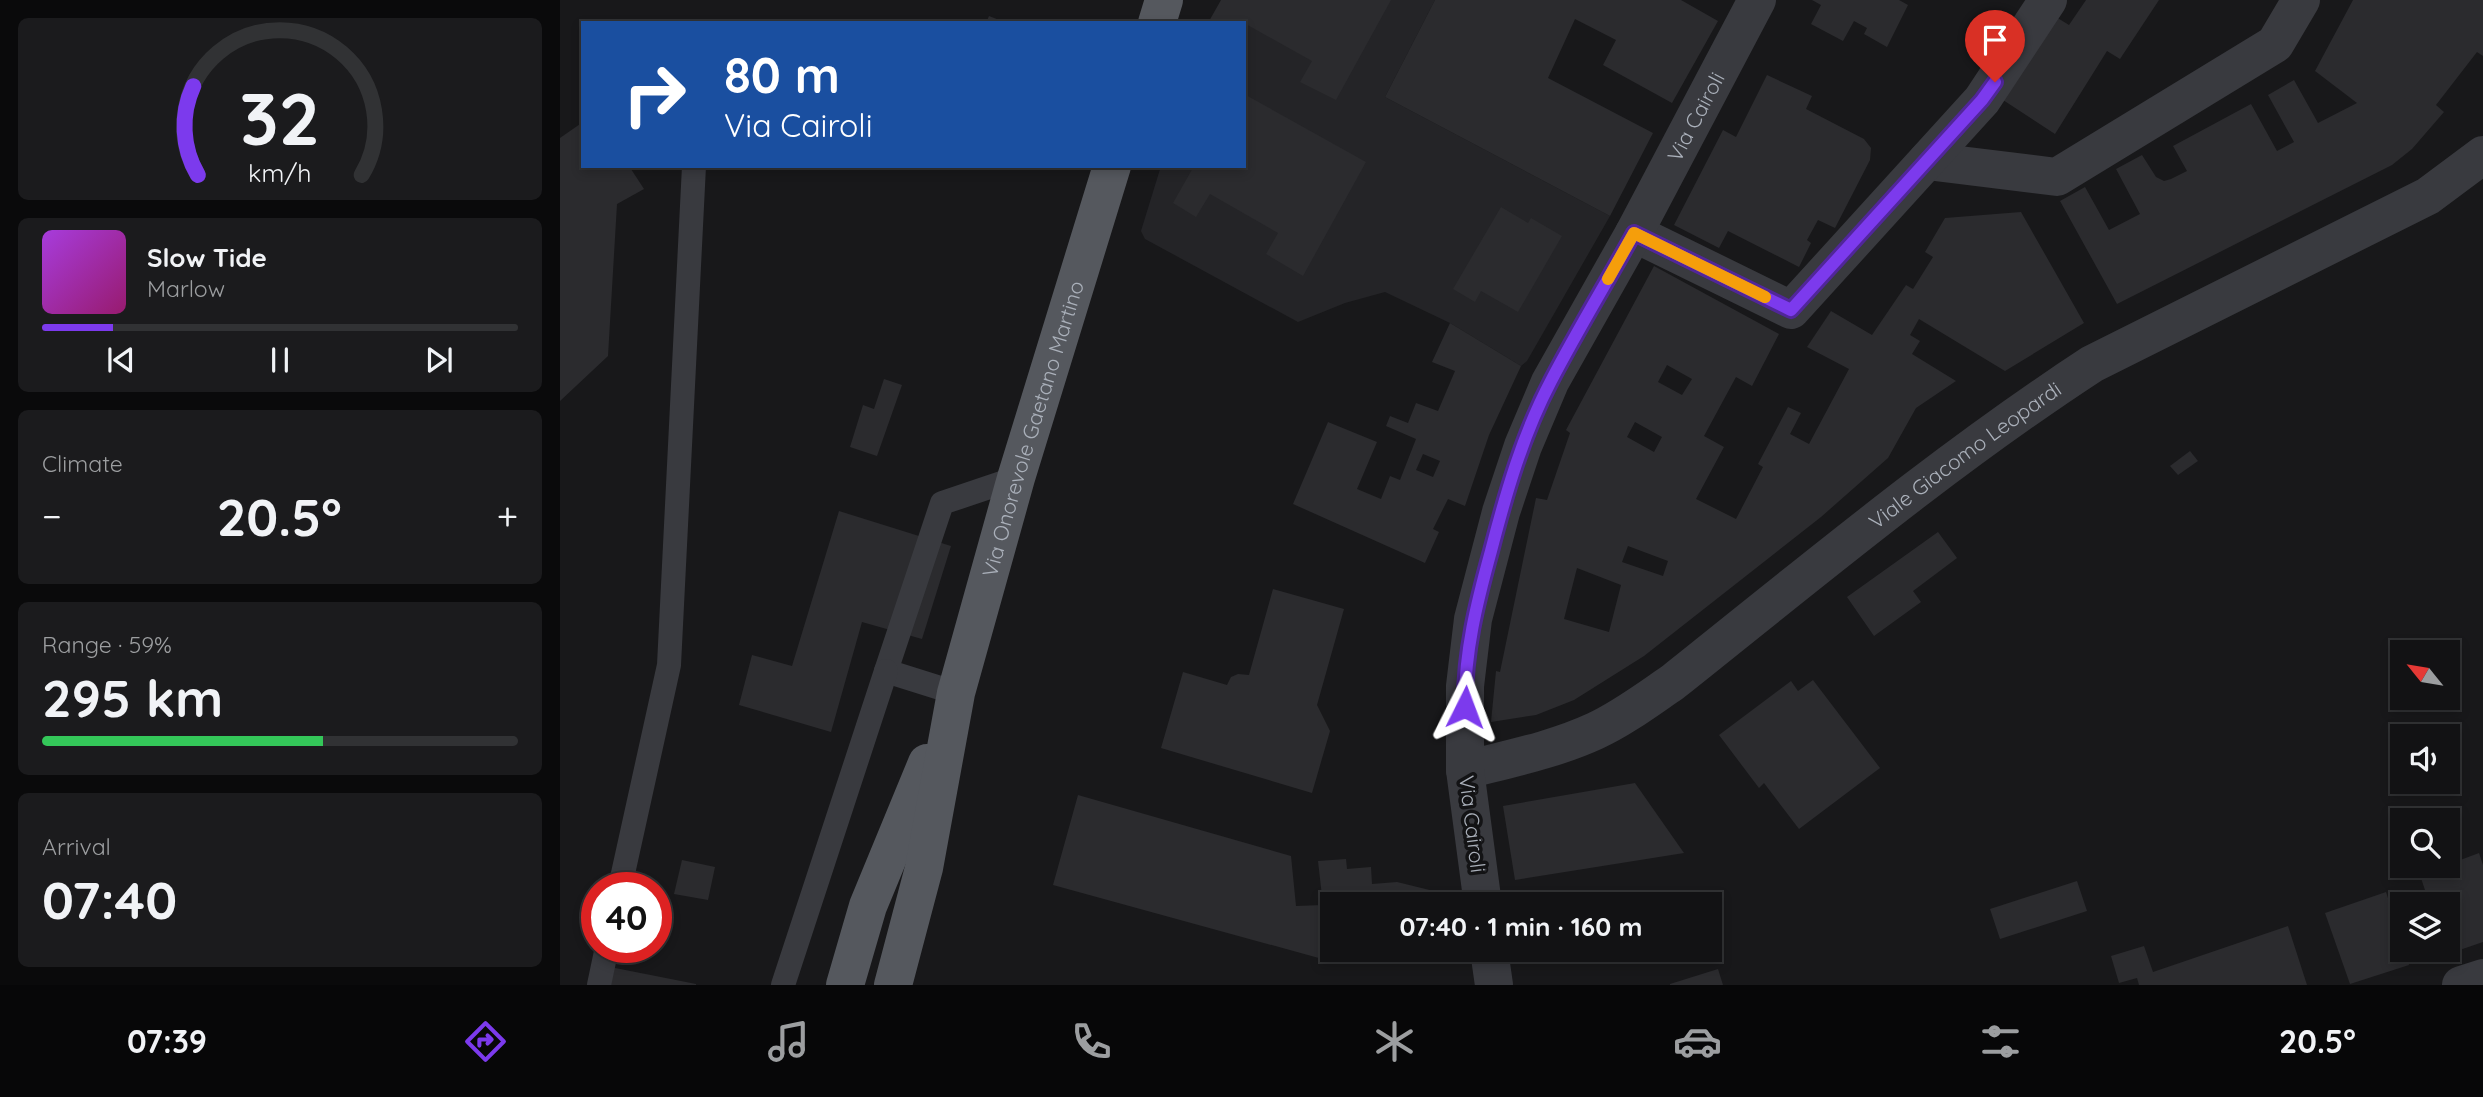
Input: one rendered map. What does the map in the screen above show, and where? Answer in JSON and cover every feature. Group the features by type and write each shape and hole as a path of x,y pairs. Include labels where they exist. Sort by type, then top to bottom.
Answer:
{"main road":[{"path":"1158,21 1164,0"},
{"name":"Via Onorevole Gaetano Martino","path":"893,985 924,868 956,693 1016,478 1111,168"},
{"name":"Via Onorevole Gaetano Martino","path":"845,985 868,906 956,693"}],"street":[{"name":"Via Cairoli","path":"1481,892 1465,770 1465,686 1473,619 1501,512 1523,446 1550,382 1634,233 1757,0"},
{"path":"1634,233 1791,310 1982,100 2049,0"},
{"path":"1927,161 2057,177 2275,44 2301,0"},
{"name":"Viale Giacomo Leopardi","path":"1465,770 1552,747 1595,731 1632,710 1683,673 1947,464 2092,364 2428,196 2483,155"},
{"path":"1491,962 1494,985"},
{"path":"2460,985 2483,978"}],"lane":[{"path":"623,872 669,665 694,168"},
{"path":"783,985 942,503 1016,478"},
{"path":"886,670 956,693"},
{"path":"599,985 604,963"}],"shaded area":[{"path":"1221,0 1435,0 1385,97 1610,216 1527,361 1521,366 1450,323 1385,292 1345,303 1298,322 1145,239 1141,231 1160,168 1246,168 1246,21 1242,21"}],"building":[{"path":"1221,0 1391,0 1336,100 1300,82 1312,61 1246,24 1246,21 1209,21"},
{"path":"1435,0 1681,0 1718,21 1672,103 1603,65 1616,40 1575,19 1548,78 1653,133 1610,216 1385,97"},
{"path":"1812,0 1899,0 1908,5 1887,47 1864,34 1867,28 1854,21 1843,41 1811,24 1821,5"},
{"path":"2086,0 2159,0 2120,59 2107,51 2055,134 2003,100 2056,17 2069,25"},
{"path":"2353,0 2483,0 2483,56 2477,52 2436,105 2444,112 2412,149 2392,165 2117,304 2060,201 2085,187 2109,230 2140,214 2116,169 2142,155 2156,177 2164,181 2171,179 2187,171 2173,146 2251,104 2277,151 2294,142 2268,95 2294,80 2318,123 2357,103 2315,71"},
{"path":"989,16 1002,21 987,21"},
{"path":"1767,75 1812,96 1806,109 1864,139 1871,148 1870,160 1835,228 1818,220 1807,240 1811,243 1799,267 1728,231 1719,248 1674,225 1723,130 1736,137"},
{"path":"1246,95 1366,162 1303,276 1266,254 1278,233 1210,194 1196,217 1173,203 1193,168 1246,168"},
{"path":"581,123 581,168 630,168 644,189 617,204 608,356 560,401 560,138"},
{"path":"1501,207 1528,223 1531,218 1562,236 1518,312 1481,291 1475,302 1453,289"},
{"path":"2021,212 2084,323 2005,371 1919,319 1910,335 1920,341 1912,354 1956,381 1916,408 1888,458 1821,517 1644,656 1574,700 1536,715 1491,722 1496,671 1500,672 1536,498 1547,500 1570,433 1566,430 1654,266 1779,334 1752,386 1736,377 1704,436 1724,447 1696,499 1736,519 1763,467 1758,464 1788,407 1801,413 1790,434 1809,444 1849,369 1807,347 1831,311 1872,335 1906,285 1913,289 1933,257 1925,252 1945,218","holes":["1667,365 1692,379 1682,395 1658,382","1635,422 1662,437 1654,452 1627,437","1628,546 1668,561 1663,576 1622,562","1577,568 1621,585 1609,632 1564,619"]},
{"path":"1450,323 1521,366 1489,435 1465,506 1448,499 1433,529 1439,532 1425,563 1293,504 1328,422 1377,442 1357,489 1381,499 1390,476 1400,480 1416,439 1386,426 1390,416 1408,423 1416,403 1438,411 1455,371 1432,362","holes":["1423,454 1440,461 1433,477 1416,470"]},
{"path":"884,379 902,385 877,456 850,447 863,405 874,409"},
{"path":"2190,451 2198,461 2178,475 2170,466"},
{"path":"839,511 951,546 922,639 862,622 831,732 739,705 752,655 792,666"},
{"path":"1938,532 1957,558 1913,591 1921,602 1874,636 1847,597"},
{"path":"1273,589 1344,609 1317,705 1330,731 1312,793 1161,748 1183,672 1227,685 1231,677 1238,674 1249,675"},
{"path":"1813,680 1880,768 1799,829 1764,783 1759,788 1719,735 1791,681 1798,691"},
{"path":"1635,783 1684,853 1515,880 1503,806"},
{"path":"1078,795 1291,856 1296,906 1320,905 1320,958 1053,885"},
{"path":"2479,853 2483,865 2483,942 2460,950 2460,892 2426,892 2421,878 2460,878 2460,860"},
{"path":"1346,859 1347,869 1371,867 1372,884 1397,882 1438,892 1322,892 1318,861"},
{"path":"682,860 715,867 708,900 674,894"},
{"path":"2077,881 2087,911 2000,939 1990,909"},
{"path":"2386,892 2390,904 2390,962 2408,962 2409,965 2350,984 2325,913"},
{"path":"2288,926 2307,985 2139,985 2137,978 2119,983 2111,956 2144,946 2153,972"},
{"path":"595,964 696,984 696,985 591,985"},
{"path":"1718,969 1723,985 1670,985 1670,984"}],"slow traffic":[{"path":"1608,279 1634,233 1765,297"}],"route":[{"path":"1465,707 1473,619 1501,512 1523,446 1550,382 1634,233 1791,310 1982,100 1995,82"}]}
